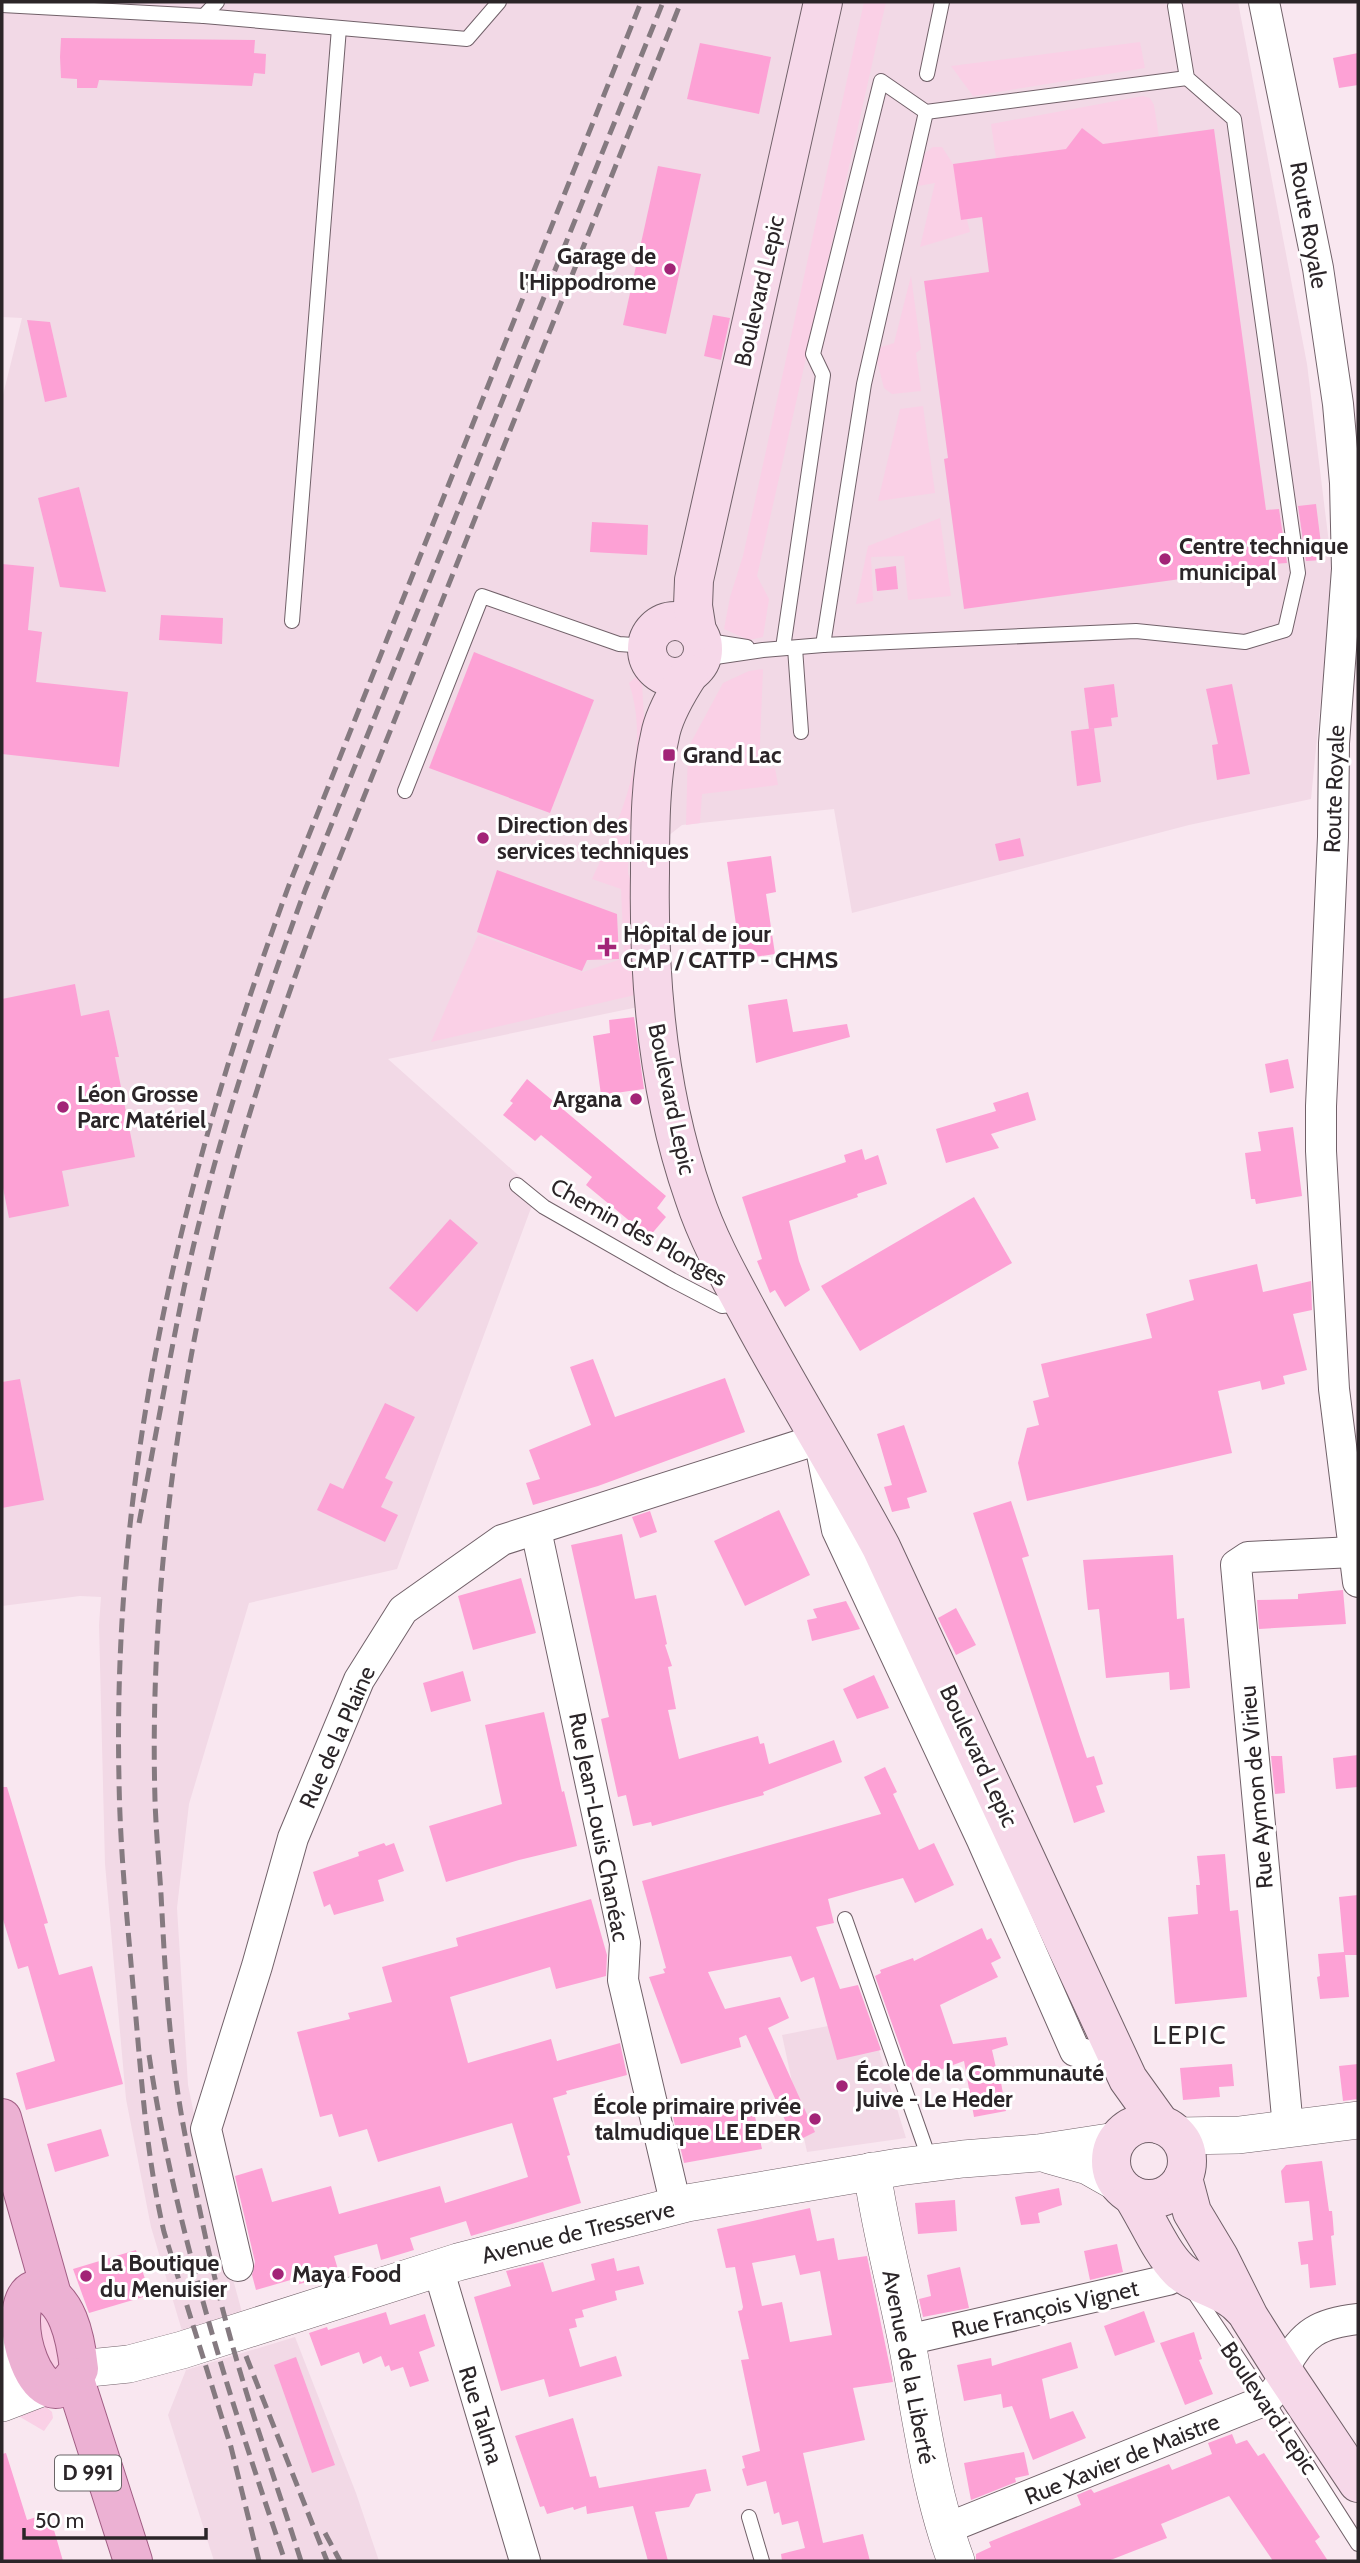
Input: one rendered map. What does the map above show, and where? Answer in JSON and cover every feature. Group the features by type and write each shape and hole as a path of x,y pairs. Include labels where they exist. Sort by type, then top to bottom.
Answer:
{"main road":[{"name":"Boulevard Lepic","path":"823,2 694,580 694,606 679,649 655,766 650,873 651,946 656,1031 676,1129 694,1197 727,1272 881,1546 1159,2146 1249,2317 1275,2386 1358,2483"},
{"path":"2,2118 34,2296"},
{"path":"1159,2146 1168,2194 1156,2199 1144,2199 1125,2189 1112,2173 1111,2162 1159,2146"},
{"path":"2,2188 34,2296"},
{"name":"Boulevard Lepic","path":"1125,2189 1181,2272 1236,2300 1249,2317"},
{"path":"34,2296 61,2304 77,2351 61,2381 26,2376 7,2360 5,2323 10,2304 34,2296"},
{"name":"D 991","path":"61,2381 114,2561"},
{"name":"D 991","path":"61,2381 133,2561"}],"street":[{"name":"Route Royale","path":"1264,2 1318,268 1338,404 1345,483 1347,569 1334,743 1333,837 1321,1106 1322,1187 1332,1360 1358,1581"},
{"name":"Rue de la Plaine","path":"238,2266 206,2129 257,1966 293,1838 359,1680 403,1610 502,1540 819,1439"},
{"name":"Boulevard Lepic","path":"819,1439 836,1530 982,1840 1075,2051 1124,2067"},
{"name":"Rue Jean-Louis Chanéac","path":"536,1530 625,1943 624,1980 676,2206"},
{"name":"Rue Aymon de Virieu","path":"1288,2128 1236,1565 1248,1557 1354,1552"},
{"path":"1159,2146 1209,2147 1239,2134 1358,2120"},
{"name":"Avenue de Tresserve","path":"61,2381 237,2334 438,2268 676,2206 930,2162 1159,2146"},
{"name":"Avenue de Tresserve","path":"1038,2153 1088,2166 1125,2189"},
{"name":"Avenue de la Liberté","path":"872,2171 936,2503 950,2545"},
{"name":"Rue Talma","path":"438,2268 525,2561"},
{"name":"Rue François Vignet","path":"906,2340 1168,2280 1181,2272"},
{"path":"1275,2386 1298,2344 1314,2330 1338,2321 1358,2319"},
{"path":"2,2403 61,2381"},
{"name":"Rue Xavier de Maistre","path":"950,2545 1275,2386"}],"lane":[{"path":"204,16 217,2"},
{"path":"2,5 204,16 467,39 499,2"},
{"path":"927,74 942,2"},
{"path":"405,791 482,596 619,644 679,649 763,650 1136,631 1245,642 1285,630 1298,573 1234,119 1187,78 1175,6"},
{"path":"292,621 339,28"},
{"path":"801,732 789,648 823,375 813,354 881,81 926,112 1187,78"},
{"path":"823,645 864,384 926,112"},
{"name":"Chemin des Plonges","path":"517,1185 544,1208 672,1280 722,1306 744,1304"},
{"path":"845,1919 930,2162"},
{"name":"Boulevard Lepic","path":"1181,2272 1275,2386 1358,2544"},
{"path":"749,2517 762,2561"}],"shaded area":[{"path":"2,2 1238,2 1307,364 1333,576 1311,799 1189,825 852,913 834,809 682,825 663,840 667,1001 388,1059 537,1192 397,1569 249,1603 189,1804 177,1908 188,2085 212,2202 243,2316 183,2334 151,2227 126,2099 105,1864 99,1625 101,1597 80,1596 2,1606 2,399 22,318 2,317"},
{"path":"864,2 886,2 757,576 769,599 763,637 749,640 724,629 730,597 743,556"},
{"path":"1140,42 1145,68 973,96 951,66"},
{"path":"1143,96 1150,98 1154,105 1159,137 1103,144 1082,128 1066,149 996,158 991,124"},
{"path":"933,147 942,147 953,164 970,232 920,247 935,183 918,186 924,154"},
{"path":"911,276 921,349 916,353 921,391 892,394 884,388 874,349 894,343"},
{"path":"923,406 935,493 878,501 900,409"},
{"path":"940,518 951,596 908,600 904,556 871,557 873,601 856,604 868,546"},
{"path":"763,669 759,768 775,768 778,785 702,794 700,823 686,825 688,748 723,683 749,671"},
{"path":"637,676 642,684 646,749 639,795 629,830 628,873 635,894 635,995 431,1042 478,935 583,972 624,958 621,889 592,879 623,808 630,784 637,734 629,683"},
{"name":"École de la Communauté Juive - Le Heder","path":"869,2018 906,2138 807,2152 782,2035"},
{"path":"39,2302 68,2348 54,2377 17,2314"},
{"path":"295,2337 356,2493 379,2561 214,2561 168,2415 186,2370"},
{"path":"42,2403 52,2412 53,2418 44,2431 15,2414"}],"building":[{"path":"61,38 255,40 254,53 266,54 265,74 254,73 252,86 99,80 97,88 77,88 77,79 61,78"},
{"path":"700,43 771,57 759,114 687,99"},
{"path":"1358,53 1358,85 1339,88 1333,58"},
{"path":"1082,128 1103,144 1214,129 1266,510 1279,509 1287,563 1273,564 1274,575 1232,580 1231,572 964,609 944,459 948,458 924,281 989,272 982,217 961,220 953,164 1066,149"},
{"path":"658,166 701,174 666,334 623,325"},
{"path":"713,315 730,318 721,360 704,356"},
{"path":"27,320 50,322 67,397 45,402"},
{"path":"79,487 106,592 60,587 38,498"},
{"path":"1316,504 1323,560 1306,561 1298,506"},
{"path":"592,522 648,525 647,555 590,552"},
{"path":"2,564 34,567 28,630 42,632 36,682 128,692 119,767 2,754"},
{"path":"896,566 898,589 877,591 875,569"},
{"path":"161,615 223,618 222,644 159,640"},
{"path":"474,652 594,700 550,813 429,768"},
{"path":"1114,684 1118,717 1111,718 1112,726 1089,729 1084,688"},
{"path":"1232,684 1250,774 1217,780 1212,745 1218,744 1206,689"},
{"path":"1094,728 1101,782 1077,786 1071,731"},
{"path":"1020,838 1024,856 999,861 995,844"},
{"path":"771,856 776,892 766,894 775,954 741,959 727,862"},
{"path":"497,870 617,914 619,959 587,960 582,971 477,932"},
{"name":"Léon Grosse Parc Matériel","path":"75,984 81,1016 109,1010 119,1057 115,1057 135,1157 62,1171 69,1206 9,1218 2,1183 2,999"},
{"path":"787,999 793,1032 847,1024 850,1037 756,1063 748,1005"},
{"path":"634,1017 644,1089 601,1095 593,1036 610,1033 609,1020"},
{"path":"1288,1059 1294,1088 1270,1093 1265,1064"},
{"path":"527,1079 666,1196 657,1208 666,1217 649,1237 586,1185 592,1177 541,1135 535,1141 503,1115"},
{"path":"1028,1092 1036,1120 991,1134 999,1148 946,1163 936,1129 996,1111 993,1103"},
{"path":"1293,1127 1302,1196 1256,1204 1255,1199 1251,1199 1245,1153 1261,1151 1258,1132"},
{"path":"862,1149 865,1160 878,1155 887,1184 789,1221 810,1290 785,1307 775,1290 770,1293 757,1261 762,1259 742,1197 846,1162 844,1155"},
{"path":"974,1197 1012,1263 860,1351 821,1286"},
{"path":"450,1219 478,1243 417,1312 389,1288"},
{"path":"1257,1264 1263,1292 1311,1281 1312,1310 1293,1314 1307,1370 1283,1376 1285,1384 1262,1390 1260,1381 1218,1391 1232,1453 1027,1501 1018,1463 1027,1428 1039,1425 1033,1401 1049,1397 1041,1364 1152,1338 1146,1314 1194,1300 1189,1280"},
{"path":"593,1359 615,1417 725,1378 745,1432 598,1486 533,1505 526,1483 540,1479 529,1450 591,1425 570,1367"},
{"path":"20,1379 44,1500 2,1508 2,1382"},
{"path":"385,1403 415,1417 385,1478 393,1482 381,1507 398,1515 385,1542 317,1510 330,1483 343,1489"},
{"path":"904,1425 927,1492 907,1498 910,1508 892,1512 884,1487 892,1485 877,1434"},
{"path":"1011,1501 1029,1556 1022,1558 1078,1731 1087,1758 1094,1756 1103,1784 1096,1786 1105,1812 1074,1823 973,1513"},
{"path":"779,1510 810,1575 745,1606 714,1541"},
{"path":"650,1511 657,1532 640,1538 632,1517"},
{"path":"622,1534 635,1599 656,1595 667,1644 665,1645 672,1666 668,1667 676,1709 668,1710 679,1759 758,1736 760,1744 764,1743 769,1764 834,1740 842,1762 763,1792 764,1795 652,1826 651,1822 633,1826 626,1795 618,1797 601,1719 609,1717 571,1545"},
{"path":"1173,1555 1177,1619 1184,1618 1190,1688 1170,1690 1169,1672 1106,1678 1099,1609 1088,1610 1083,1560"},
{"path":"521,1578 536,1633 473,1650 458,1596"},
{"path":"1343,1590 1346,1624 1259,1629 1257,1600 1298,1599 1298,1594"},
{"path":"846,1601 860,1629 812,1641 807,1620 817,1618 813,1609"},
{"path":"956,1608 976,1645 956,1655 938,1618"},
{"path":"463,1671 471,1701 431,1712 423,1683"},
{"path":"874,1675 889,1708 857,1719 843,1689"},
{"path":"544,1712 577,1846 446,1882 429,1826 502,1804 485,1725"},
{"path":"1358,1755 1358,1787 1336,1789 1333,1758"},
{"path":"1271,1756 1282,1756 1285,1793 1275,1794"},
{"path":"885,1767 897,1792 893,1794 919,1850 934,1843 954,1885 915,1903 903,1878 828,1899 834,1923 816,1927 840,1989 858,1985 881,2050 837,2060 814,1977 801,1982 791,1956 708,1972 725,2009 780,1997 789,2018 768,2028 815,2132 795,2142 746,2035 739,2038 741,2047 681,2064 649,1977 665,1973 663,1969 666,1968 642,1881 881,1814 864,1777"},
{"path":"2,1787 7,1787 48,1923 44,1924 59,1975 92,1966 123,2084 26,2110 16,2073 55,2061 28,1966 18,1969 2,1916"},
{"path":"384,1843 386,1846 394,1843 404,1871 378,1880 384,1901 334,1915 330,1904 324,1907 313,1872 359,1856 358,1852"},
{"path":"1225,1854 1230,1911 1238,1910 1247,1997 1175,2004 1168,1917 1198,1914 1196,1885 1200,1885 1197,1856"},
{"path":"1358,1895 1358,1955 1345,1955 1349,1997 1320,1999 1318,1954 1344,1952 1339,1897"},
{"path":"591,1899 607,1955 606,1976 556,1989 550,1967 450,1997 468,2063 551,2039 557,2061 620,2043 627,2075 566,2091 567,2094 553,2098 581,2203 471,2236 466,2221 410,2238 414,2250 381,2260 377,2244 334,2256 339,2273 296,2285 294,2279 256,2290 252,2275 255,2262 235,2176 262,2168 272,2202 331,2186 339,2214 440,2186 445,2203 528,2177 512,2123 378,2162 367,2129 339,2137 332,2114 320,2117 297,2032 350,2019 348,2013 392,2002 382,1967 458,1946 456,1938"},
{"path":"982,1928 987,1940 991,1938 1001,1958 991,1963 998,1977 940,2005 953,2044 1006,2037 1008,2045 992,2050 997,2072 999,2071 1006,2111 974,2117 964,2061 912,2080 875,1976 881,1973 880,1970 913,1958 914,1961"},
{"path":"1232,2064 1234,2086 1219,2087 1220,2097 1183,2100 1180,2068"},
{"path":"1358,2064 1358,2099 1343,2101 1339,2066"},
{"path":"753,2107 762,2149 684,2163 673,2117 698,2112 699,2117"},
{"path":"101,2129 109,2156 55,2172 47,2144"},
{"path":"1322,2161 1329,2211 1332,2211 1334,2235 1331,2236 1336,2285 1310,2288 1308,2264 1301,2265 1298,2242 1313,2240 1309,2201 1285,2203 1281,2171 1286,2165"},
{"path":"1059,2188 1062,2205 1038,2213 1040,2223 1021,2225 1015,2197"},
{"path":"955,2200 957,2231 918,2234 915,2203"},
{"path":"810,2208 817,2241 834,2238 838,2260 867,2256 893,2382 853,2388 865,2440 803,2453 823,2543 863,2534 870,2561 782,2561 781,2554 805,2548 798,2521 782,2525 779,2512 774,2514 766,2481 747,2486 742,2469 745,2468 742,2456 760,2451 741,2360 749,2359 738,2311 743,2307 735,2267 726,2268 717,2229","holes":["795,2255 800,2275 820,2271 832,2335 790,2342 782,2302 762,2306 752,2263"]},
{"path":"1117,2244 1123,2272 1090,2280 1084,2251"},
{"path":"136,2250 150,2295 89,2313 73,2269"},
{"path":"614,2258 617,2271 639,2266 644,2284 615,2291 617,2300 582,2310 584,2317 575,2319 577,2327 569,2329 580,2367 616,2356 622,2376 549,2397 544,2379 501,2391 474,2297 511,2286 506,2271 543,2262 552,2292 595,2280 591,2264"},
{"path":"960,2267 969,2308 923,2317 919,2299 931,2296 927,2275"},
{"path":"1144,2311 1155,2342 1115,2356 1104,2326"},
{"path":"386,2312 390,2325 425,2314 435,2346 419,2352 429,2381 410,2387 403,2367 391,2371 389,2365 385,2367 381,2356 363,2364 359,2352 321,2366 309,2333 327,2327 328,2330"},
{"path":"1194,2332 1202,2359 1199,2360 1213,2394 1185,2405 1160,2343"},
{"path":"1071,2342 1078,2368 1042,2379 1050,2419 1073,2411 1086,2438 1033,2460 1012,2406 1003,2408 1001,2394 964,2401 957,2365 991,2358 992,2366"},
{"path":"296,2357 335,2465 312,2473 274,2365"},
{"path":"573,2418 590,2477 596,2476 599,2488 706,2469 711,2491 696,2494 689,2507 655,2512 668,2561 648,2561 633,2506 587,2514 586,2506 547,2514 544,2506 540,2507 515,2436"},
{"path":"1232,2434 1236,2444 1247,2440 1258,2456 1264,2453 1320,2537 1315,2541 1328,2561 1273,2561 1229,2496 1161,2524 1167,2538 1108,2561 976,2561 976,2554 991,2547 989,2542 1081,2505 1077,2495 1091,2489 1094,2493 1169,2464 1172,2470 1212,2454 1208,2443"},
{"path":"1024,2452 1029,2475 1015,2478 1016,2482 971,2500 964,2463"},
{"path":"6,2453 27,2520 49,2513 63,2561 2,2561 2,2454"}],"railway":[{"path":"259,2561 231,2447 164,2232 144,2109 124,1883 119,1780 120,1664 128,1549 142,1436 161,1324 186,1213 216,1103 251,994 289,885 641,2"},
{"path":"139,1523 178,1317 208,1187 270,988 305,890 663,2"},
{"path":"301,2561 246,2390 216,2281 183,2124 171,2038 156,1823 154,1736 159,1605 182,1409 217,1233 243,1135 290,992 324,897 681,2"},
{"path":"149,2055 173,2184 189,2248 224,2374 285,2561"},
{"path":"246,2356 327,2561"},
{"path":"325,2533 340,2561"}],"place":[{"name":"Garage de l'Hippodrome","path":"670,269"},
{"name":"Centre technique municipal","path":"1165,559"},
{"name":"Grand Lac","path":"669,755"},
{"name":"Direction des services techniques","path":"483,838"},
{"name":"Hôpital de jour CMP / CATTP - CHMS","path":"607,947"},
{"name":"Argana","path":"636,1099"},
{"name":"Léon Grosse Parc Matériel","path":"63,1107"},
{"name":"École de la Communauté Juive - Le Heder","path":"842,2086"},
{"name":"École primaire privée talmudique LE EDER","path":"815,2119"},
{"name":"Maya Food","path":"278,2274"},
{"name":"La Boutique du Menuisier","path":"86,2276"}],"district":[{"name":"LEPIC","path":"1190,2035"}]}
